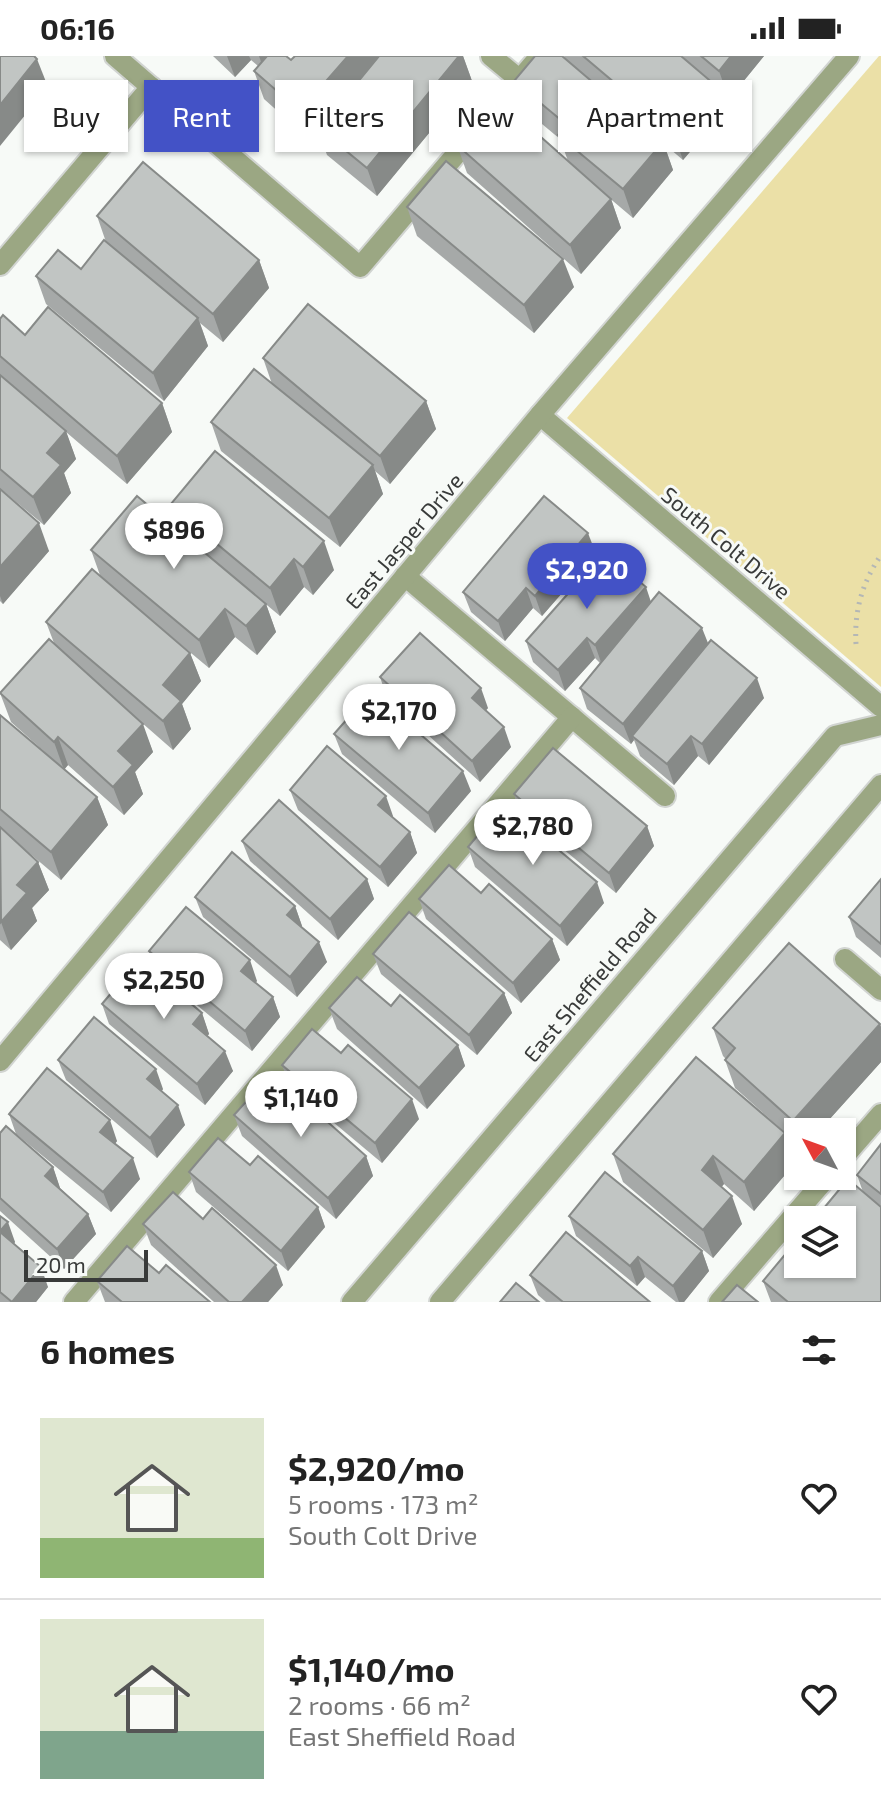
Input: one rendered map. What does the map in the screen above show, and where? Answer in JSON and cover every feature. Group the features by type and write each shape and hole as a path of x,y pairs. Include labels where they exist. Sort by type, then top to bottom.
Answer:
{"street":[{"path":"115,56 144,81"},
{"path":"491,56 520,80 540,56"},
{"name":"East Jasper Drive","path":"0,1061 540,415 849,56"},
{"path":"0,265 144,95"},
{"path":"226,152 360,267 458,152"},
{"name":"South Colt Drive","path":"540,415 881,707"},
{"path":"405,576 665,796"},
{"path":"74,1302 572,717"},
{"name":"East Sheffield Road","path":"352,1302 835,736 881,725"},
{"path":"440,1302 881,785"},
{"path":"845,959 881,990"},
{"path":"856,1143 881,1114"},
{"path":"719,1302 816,1190"}],"path":[{"path":"839,671 856,649 858,603 866,578 881,555"}],"shaded area":[{"path":"881,56 881,687 567,418"}],"building":[{"path":"0,56 34,56 37,59 0,105"},
{"path":"267,56 286,56 291,60 295,56 348,56 327,80 275,80 275,89 254,71"},
{"path":"379,56 459,56 439,80 429,80 429,93 413,112 413,80 359,80"},
{"path":"535,56 562,56 590,80 558,80 558,118 542,104 542,80 515,80"},
{"path":"583,56 681,56 709,80 611,80"},
{"path":"701,56 731,56 719,71"},
{"path":"542,138 611,199 570,245 465,152 542,152"},
{"path":"347,152 380,152 367,168"},
{"path":"578,152 654,152 623,189"},
{"path":"446,161 563,259 524,305 407,207"},
{"path":"143,162 259,260 213,314 97,216"},
{"path":"104,240 198,318 153,373 36,276 58,250 81,269"},
{"path":"308,304 426,401 380,456 263,358"},
{"path":"48,307 162,403 117,456 0,356 0,319 3,315 25,335"},
{"path":"254,369 373,465 329,518 211,422"},
{"path":"0,375 66,431 47,453 61,465 33,497 0,469"},
{"path":"215,451 324,541 303,567 294,559 270,588 170,505"},
{"path":"0,489 39,523 0,567"},
{"path":"137,496 266,604 246,626 225,609 199,640 91,550"},
{"path":"544,496 588,533 535,596 526,588 498,621 463,592"},
{"path":"605,552 646,587 595,645 587,638 558,670 526,641"},
{"path":"92,569 190,653 163,685 181,701 163,721 46,622"},
{"path":"659,592 702,628 623,724 580,688"},
{"path":"420,633 481,688 472,698 504,727 472,761 380,677"},
{"path":"49,639 143,724 118,751 133,765 113,787 58,737 54,742 0,693"},
{"path":"711,640 757,678 702,744 691,736 667,764 632,736"},
{"path":"371,692 463,771 428,813 334,734"},
{"path":"0,715 97,797 51,852 0,809"},
{"path":"327,746 386,796 378,805 410,832 380,867 290,790"},
{"path":"553,748 647,826 609,873 514,794"},
{"path":"279,800 367,879 330,919 242,841"},
{"path":"498,811 525,834 531,827 597,882 560,926 468,847"},
{"path":"0,827 38,862 17,885 27,893 1,922"},
{"path":"232,852 295,906 287,915 319,942 290,977 195,897"},
{"path":"449,865 481,893 489,884 552,939 513,983 419,899"},
{"path":"881,879 881,944 849,917"},
{"path":"186,907 250,960 241,971 273,997 245,1031 149,951"},
{"path":"409,912 504,993 469,1035 373,954"},
{"path":"789,943 880,1024 796,1118 790,1118 725,1060 735,1048 713,1028"},
{"path":"139,960 202,1013 193,1024 225,1051 197,1084 102,1004"},
{"path":"357,977 391,1006 400,995 458,1045 419,1088 329,1008"},
{"path":"94,1017 156,1069 147,1079 178,1105 150,1138 58,1060"},
{"path":"312,1029 341,1053 348,1045 412,1099 375,1143 282,1065"},
{"path":"696,1057 784,1132 744,1182 713,1156 702,1170 732,1196 703,1230 613,1154"},
{"path":"47,1068 110,1120 100,1132 133,1158 103,1192 9,1114"},
{"path":"264,1082 296,1110 304,1101 366,1156 328,1198 234,1115"},
{"path":"6,1126 53,1167 45,1176 88,1214 57,1249 0,1198 0,1133"},
{"path":"218,1138 250,1165 258,1156 318,1207 281,1251 189,1172"},
{"path":"881,1144 881,1194 857,1175"},
{"path":"605,1172 702,1251 673,1286 638,1257 630,1266 569,1216"},
{"path":"856,1186 881,1207 881,1302 788,1302 763,1281 784,1256 784,1278 856,1278 856,1206 826,1206 839,1190 856,1190"},
{"path":"173,1192 203,1219 212,1208 276,1265 242,1302 229,1302 143,1224"},
{"path":"0,1216 8,1222 0,1231"},
{"path":"0,1232 41,1267 12,1302 0,1292"},
{"path":"566,1232 650,1302 563,1302 530,1275"},
{"path":"127,1246 159,1273 166,1265 210,1302 122,1302 97,1281"},
{"path":"516,1283 539,1302 500,1302"},
{"path":"737,1285 758,1302 722,1302"}]}
